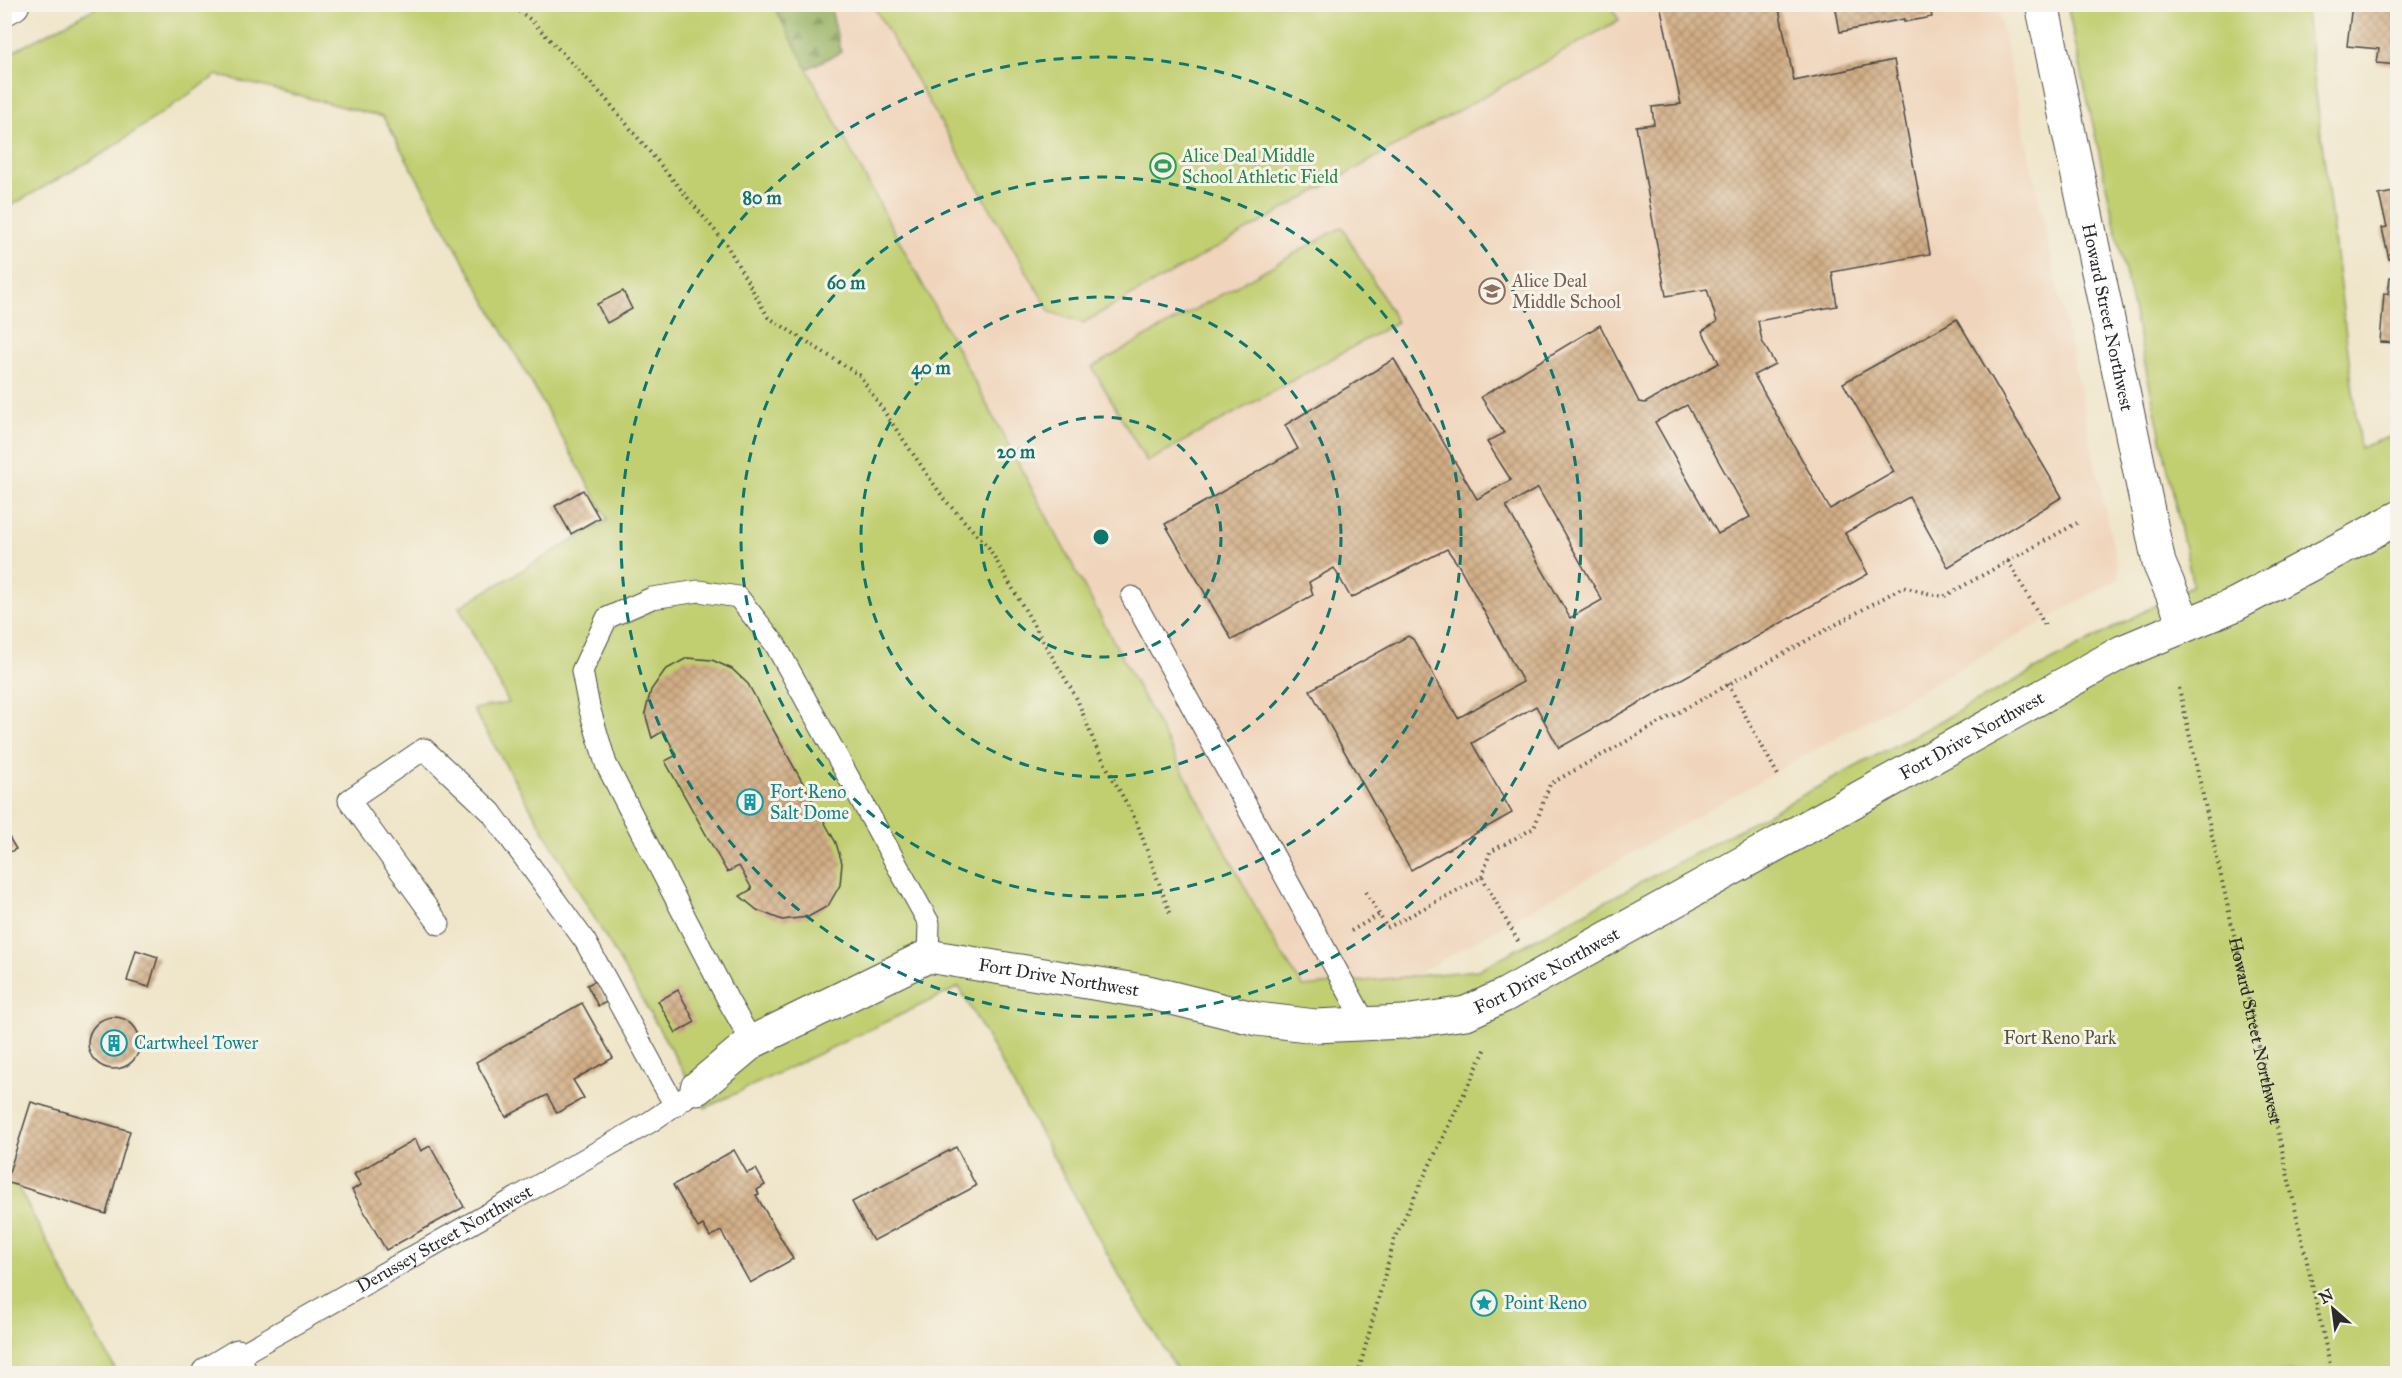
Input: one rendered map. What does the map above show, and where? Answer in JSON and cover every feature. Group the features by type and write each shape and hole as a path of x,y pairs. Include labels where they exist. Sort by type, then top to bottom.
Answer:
{"street":[{"path":"4,9 13,4"},
{"name":"Howard Street Northwest","path":"2042,4 2159,563 2185,624"},
{"name":"Fort Drive Northwest","path":"928,956 1148,992 1257,1019 1315,1026 1404,1022 1466,1013 1504,995 2122,652 2234,605 2397,518"},
{"path":"686,1097 752,1042 928,956"},
{"path":"208,1374 243,1365"}],"lane":[{"path":"752,1042 606,764 589,707 582,671 607,618 652,598 699,591 738,597 776,644 929,922 928,956"},
{"path":"1132,597 1366,1024"},
{"path":"439,924 349,800 424,749 491,812 585,941 686,1097"},
{"name":"Derussey Street Northwest","path":"243,1365 650,1122 686,1097"}],"path":[{"path":"509,4 531,20 621,116 726,244 768,317 859,375 944,499 989,548 1077,699 1096,747 1137,823 1170,913"},
{"path":"1366,891 1387,928 1482,877 1490,852 1534,828 1550,784 1903,587 1943,597 2077,523"},
{"path":"2008,561 2046,627"},
{"path":"1728,684 1779,777"},
{"name":"Howard Street Northwest","path":"2179,688 2332,1374"},
{"path":"1482,877 1520,943"},
{"path":"1358,1374 1395,1238 1490,1039"}],"shaded area":[{"name":"Alice Deal Middle School","path":"773,5 1997,5 2120,578 1392,988 1303,987 1277,947"}],"green space":[{"name":"Alice Deal Middle School Athletic Field","path":"1610,4 1619,20 1083,323 1050,312 873,5"},
{"name":"Fort Reno Park","path":"101,5 773,5 1277,947 1303,987 1478,970 2193,585 2067,5 2305,5 2360,448 2397,434 2398,1345 2395,1373 1179,1373 1123,1282 959,987 705,1108 473,709 509,703 459,607 608,520 383,117 217,75 102,154 5,209 5,56"},
{"path":"732,5 830,5 841,52 780,82"},
{"path":"1342,227 1397,322 1147,462 1092,367"},
{"path":"4,1161 115,1369 109,1373 5,1373"}],"building":[{"path":"1660,4 1778,4 1794,81 1894,60 1930,254 1832,272 1837,306 1758,321 1762,341 1775,364 1754,375 1830,509 1894,472 1843,383 1957,319 2062,497 1948,567 1909,497 1845,533 1868,574 1559,748 1536,706 1472,743 1512,813 1411,870 1310,690 1408,636 1413,639 1458,718 1523,682 1459,566 1447,549 1351,598 1334,568 1309,582 1313,595 1232,640 1165,524 1298,449 1285,425 1394,359 1477,499 1511,480 1487,442 1504,433 1481,397 1600,325 1639,402 1645,403 1719,363 1702,331 1717,322 1707,289 1666,296 1636,126 1654,124 1652,107 1681,104","holes":["1687,405 1750,517 1718,534 1655,422","1538,488 1602,600 1570,618 1506,506"]},
{"path":"1835,4 1971,4 1971,6 1931,13 1932,17 1904,22 1904,19 1840,32"},
{"path":"2352,4 2398,4 2398,65 2377,63 2379,49 2347,46"},
{"path":"2398,191 2398,257 2389,259 2382,228 2387,227 2379,195"},
{"path":"2390,277 2398,278 2398,343 2380,342 2384,293 2388,294"},
{"path":"623,291 632,309 607,323 597,304"},
{"path":"583,490 599,518 571,534 555,506"},
{"name":"Fort Reno Salt Dome","path":"687,658 712,660 732,669 748,684 836,843 842,863 840,885 828,906 808,917 782,920 757,910 740,896 752,889 739,866 727,872 665,761 677,755 663,731 652,738 645,713 651,690 665,670"},
{"path":"4,829 16,849 4,855"},
{"path":"136,950 158,957 149,987 127,981"},
{"path":"595,981 607,1002 598,1006 587,985"},
{"path":"678,990 695,1022 676,1033 658,1001"},
{"path":"582,1003 613,1058 573,1080 584,1098 557,1113 547,1095 506,1117 476,1062"},
{"name":"Cartwheel Tower","path":"109,1017 119,1017 133,1024 140,1043 133,1062 119,1069 109,1069 99,1065 92,1058 88,1048 88,1038 92,1028 99,1021"},
{"path":"31,1102 130,1131 106,1214 6,1182"},
{"path":"415,1139 421,1151 430,1146 464,1207 386,1250 352,1190 361,1185 354,1174"},
{"path":"956,1147 976,1186 873,1241 852,1202"},
{"path":"734,1150 747,1173 756,1169 765,1185 757,1190 759,1194 756,1195 793,1259 750,1283 721,1231 710,1237 703,1225 698,1228 673,1185"}],"place":[{"name":"Alice Deal Middle School Athletic Field","path":"1163,166"},
{"name":"Alice Deal Middle School","path":"1492,291"},
{"name":"Fort Reno Salt Dome","path":"750,802"},
{"name":"Cartwheel Tower","path":"114,1043"},
{"name":"Point Reno","path":"1484,1303"}]}
